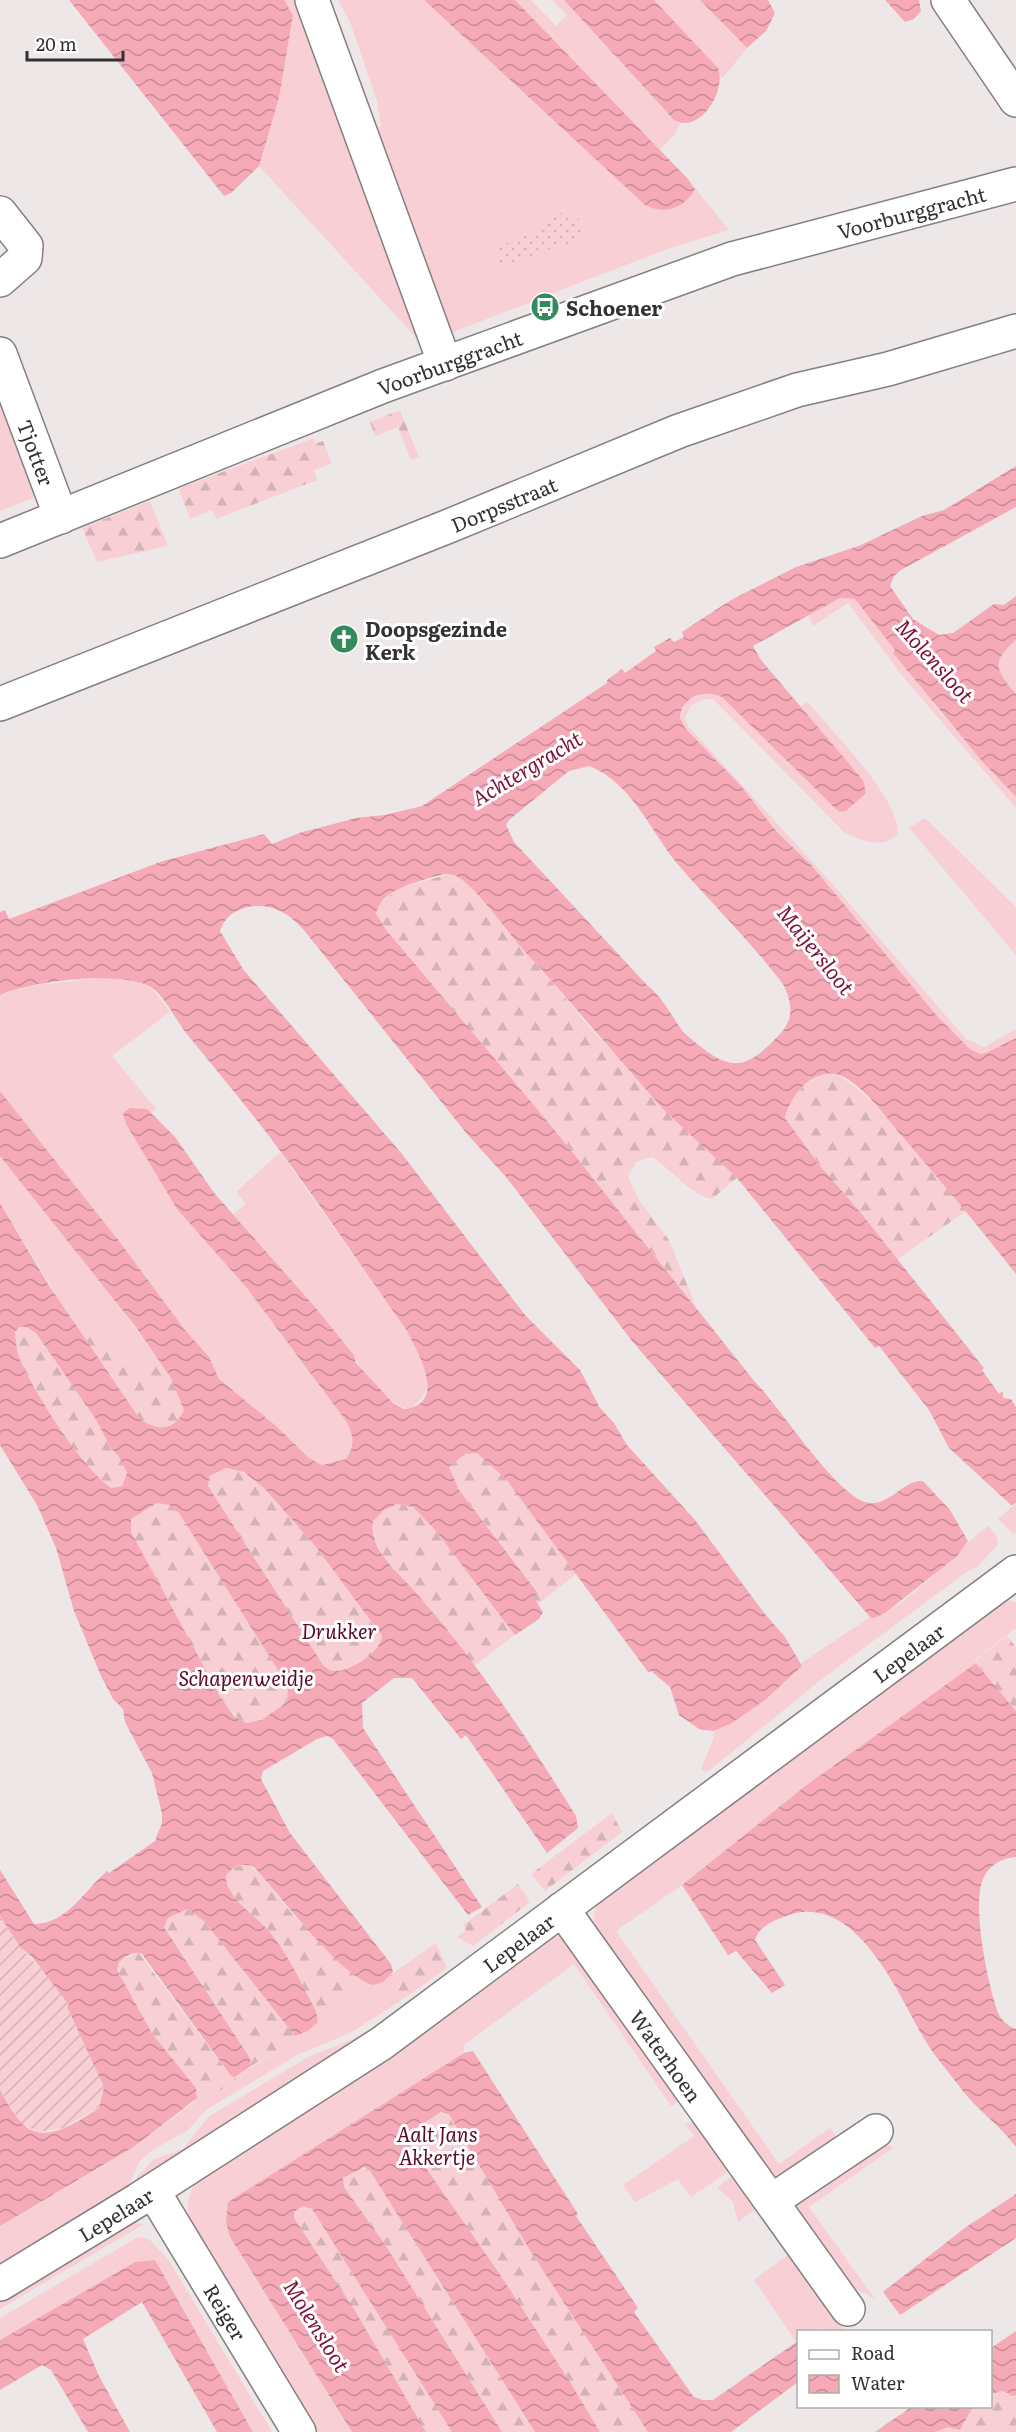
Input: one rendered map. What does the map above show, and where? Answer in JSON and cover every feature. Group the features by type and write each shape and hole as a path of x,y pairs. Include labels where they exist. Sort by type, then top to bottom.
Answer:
{"street":[{"path":"312,0 446,364"},
{"path":"948,0 1016,100"},
{"name":"Voorburggracht","path":"0,541 306,417 732,259 1015,187"},
{"path":"0,213 26,246 25,258 0,279"},
{"name":"Dorpsstraat","path":"0,704 439,530 679,431 797,390 888,369 1016,331"},
{"name":"Tjotter","path":"0,354 61,517"},
{"name":"Lepelaar","path":"0,2284 153,2191 382,2043 1016,1573"},
{"name":"Waterhoen","path":"562,1909 773,2200 848,2309"},
{"path":"773,2200 876,2132"},
{"name":"Reiger","path":"153,2191 300,2432"}],"green space":[{"path":"284,0 298,0 421,343 259,166 279,98 293,15"},
{"path":"338,0 424,0 518,86 695,189 687,178 729,230 667,249 448,334 376,129 381,126 377,101 350,22"},
{"path":"515,0 531,0 556,26 567,15 552,0 564,0 667,113 680,124 674,135 660,150"},
{"path":"654,0 700,0 747,48 722,79 718,68"},
{"path":"555,212 578,217 581,226 580,234 570,248 552,248 502,267 494,248 538,231"},
{"path":"0,393 37,490 33,498 0,511"},
{"path":"400,410 419,457 411,460 398,427 375,436 370,422"},
{"path":"314,438 316,443 323,441 332,463 314,470 317,480 216,519 212,510 190,519 179,490 182,487"},
{"path":"150,501 168,546 97,562 82,528"},
{"path":"840,598 855,599 884,633 939,711 1016,797 1016,808 904,678 848,603 813,626 808,616"},
{"path":"1016,640 1016,694 1000,673 999,661 1002,654"},
{"path":"711,692 722,697 839,812 846,811 865,793 863,780 801,707 807,702 813,708 864,768 888,803 898,834 892,839 879,843 872,842 844,832 713,699 705,699 691,705 685,718 688,726 836,888 966,1039 984,1047 1016,1029 1016,1038 980,1054 970,1049 938,1017 812,866 776,831 742,787 685,728 680,718 687,700"},
{"path":"925,818 1016,907 1016,955 909,828"},
{"path":"449,874 473,887 593,1031 737,1178 712,1199 689,1188 652,1157 636,1162 628,1176 639,1200 669,1240 696,1307 553,1128 403,952 376,915 378,904 397,889"},
{"path":"108,977 130,979 145,984 170,1012 112,1056 156,1109 151,1113 147,1109 177,1209 246,1287 346,1421 352,1440 346,1459 322,1465 309,1458 275,1425 219,1379 208,1357 0,1091 0,995 29,986"},
{"path":"829,1072 846,1080 883,1112 966,1211 898,1259 839,1191 785,1118 795,1095 814,1079"},
{"path":"280,1152 405,1328 422,1359 426,1370 426,1391 410,1408 395,1403 369,1379 354,1355 315,1307 233,1214 246,1204 236,1192"},
{"path":"0,1156 99,1279 158,1359 141,1362 119,1358 77,1317 70,1318 0,1203"},
{"path":"77,1317 119,1358 141,1362 158,1359 171,1378 184,1410 175,1422 159,1427 139,1418 70,1318"},
{"path":"23,1326 36,1333 98,1421 110,1447 119,1457 127,1473 122,1486 111,1488 99,1478 74,1448 49,1412 19,1356 15,1332"},
{"path":"477,1452 506,1479 576,1574 537,1605 533,1597 538,1592 459,1490 448,1466 465,1454"},
{"name":"Drukker","path":"226,1468 244,1472 265,1489 316,1547 382,1636 376,1648 364,1660 349,1668 335,1671 323,1665 208,1486 208,1476"},
{"name":"Schapenweidje","path":"157,1503 169,1505 179,1513 288,1686 287,1702 262,1720 246,1723 235,1714 220,1694 185,1636 131,1532 131,1519"},
{"path":"1016,1503 1016,1532 1014,1534 998,1519"},
{"path":"397,1504 413,1507 436,1531 515,1635 474,1666 427,1605 383,1556 373,1536 373,1521 383,1511"},
{"path":"988,1526 996,1535 998,1544 978,1566 965,1573 822,1679 711,1769 706,1772 701,1769 714,1737 713,1731 760,1703 802,1666 801,1663 870,1617 874,1618 890,1609 920,1588"},
{"path":"1005,1600 1016,1602 1016,1628 975,1660 976,1663 804,1787 682,1885 616,1931 779,2164 830,2128 840,2142 790,2176 770,2175 595,1929 594,1915 598,1899"},
{"path":"1007,1636 1016,1647 1016,1711 975,1661"},
{"path":"612,1813 622,1832 545,1891 531,1874"},
{"path":"248,1864 261,1875 293,1915 355,1974 318,2022 316,2011 280,1946 230,1891 226,1876 235,1867"},
{"path":"518,1884 530,1902 473,1946 457,1937 466,1930 463,1925"},
{"path":"187,1909 204,1921 295,2036 281,2049 251,2066 250,2058 164,1926 168,1918"},
{"path":"0,1916 21,1948 56,1985 69,2005 67,2007 104,2087 99,2107 64,2128 38,2132 22,2124 0,2091"},
{"path":"560,1936 571,1940 680,2100 671,2106 574,1964 464,2045 464,2053 230,2237 352,2432 314,2432 189,2221 188,2203 193,2187 199,2176 549,1937"},
{"path":"436,1943 447,1968 403,1999 389,1976"},
{"path":"138,1952 230,2075 235,2077 235,2080 204,2102 153,2035 117,1970 119,1962"},
{"path":"355,1974 373,1985 389,1976 403,1999 352,2032 297,2055 206,2110 188,2130 151,2151 139,2162 127,2190 0,2268 0,2226 135,2146 194,2102 198,2094 196,2088 204,2102 235,2080 235,2077 281,2049 295,2036 308,2031 318,2022"},
{"path":"378,2025 326,2066 136,2184 137,2177 154,2159 183,2149 208,2117 310,2056 349,2041"},
{"name":"Aalt Jans Akkertje","path":"436,2113 448,2115 529,2249 648,2432 600,2432 499,2273 410,2148 407,2136"},
{"path":"706,2120 738,2165 691,2197 678,2179 635,2202 623,2185 694,2136 685,2124"},
{"path":"882,2143 894,2147 809,2207 875,2299 844,2283 798,2214 796,2200"},
{"path":"360,2167 370,2171 535,2432 502,2432 386,2246 344,2187 343,2178"},
{"path":"741,2170 764,2203 738,2222 733,2202 717,2187"},
{"path":"303,2206 312,2209 452,2432 426,2432 354,2309 294,2218 294,2212"},
{"path":"128,2222 144,2224 0,2309 0,2297"},
{"path":"138,2237 149,2239 168,2259 272,2432 253,2432 155,2260 135,2262 0,2340 0,2318"},
{"path":"796,2249 845,2319 841,2330 822,2328 797,2330 796,2342 754,2280"},
{"path":"1002,2391 1016,2396 1016,2432 936,2432 948,2427 963,2427 972,2408 992,2408 992,2394"}],"water":[{"path":"69,0 284,0 293,15 279,98 259,166 231,193 224,196"},
{"path":"424,0 515,0 687,178 695,189 690,196 679,205 666,210 645,205"},
{"path":"564,0 654,0 718,68 720,77 718,88 709,108 693,121 683,123 674,120"},
{"path":"700,0 768,0 775,13 766,31 747,48"},
{"path":"885,0 919,0 921,11 914,19 905,22"},
{"path":"1016,466 1016,507 901,570 894,576 890,586 913,619 939,635 953,633 994,604 1004,605 1016,596 1016,640 1002,654 999,667 1000,673 1016,694 1016,797 981,760 893,653 895,650 855,599 840,598 753,646 761,660 863,780 866,793 846,811 839,812 722,697 708,694 695,696 685,704 680,718 685,728 742,787 776,831 812,866 938,1017 970,1049 980,1054 986,1053 1016,1038 1016,1274 882,1112 852,1082 834,1074 815,1077 799,1091 785,1118 821,1167 860,1212 984,1368 982,1370 999,1394 1003,1391 1003,1398 1011,1399 1016,1407 1016,1503 1011,1505 949,1448 929,1410 879,1346 875,1348 737,1178 663,1109 469,885 458,877 448,874 408,885 388,895 376,914 387,931 553,1128 826,1470 857,1498 870,1503 885,1500 916,1481 923,1481 950,1510 968,1541 956,1557 885,1613 874,1618 870,1617 632,1341 506,1177 467,1134 303,929 283,913 271,908 253,906 236,911 229,916 220,931 243,969 402,1154 525,1315 580,1370 600,1408 614,1423 627,1445 695,1520 765,1614 785,1637 802,1666 765,1700 732,1723 713,1731 699,1729 679,1715 670,1687 651,1671 648,1672 506,1479 477,1453 465,1454 449,1467 459,1490 538,1593 533,1597 543,1612 539,1619 515,1635 436,1531 413,1507 397,1504 383,1511 373,1521 373,1531 378,1548 455,1640 498,1697 576,1816 578,1828 547,1853 466,1735 461,1739 412,1678 394,1678 362,1703 363,1728 482,1907 468,1915 333,1739 327,1736 317,1739 263,1771 261,1779 290,1833 391,1964 393,1972 383,1982 373,1985 359,1978 327,1951 254,1867 242,1865 235,1867 226,1876 230,1891 280,1946 316,2011 318,2022 308,2031 295,2036 204,1921 187,1909 168,1918 164,1927 250,2058 251,2066 235,2077 231,2076 142,1954 133,1953 127,1956 119,1962 117,1970 153,2035 196,2088 197,2098 135,2146 0,2226 0,2091 22,2123 40,2133 71,2125 99,2108 104,2087 67,2007 69,2005 32,1957 21,1948 0,1916 0,1870 34,1924 46,1923 66,1913 107,1871 109,1873 155,1841 162,1823 162,1814 152,1773 125,1722 123,1709 113,1699 101,1676 74,1611 56,1548 37,1505 0,1445 0,1203 48,1284 139,1418 153,1426 165,1427 175,1422 184,1410 171,1378 135,1326 0,1156 0,1091 119,1241 185,1330 209,1357 219,1379 275,1425 309,1458 322,1465 346,1459 352,1440 346,1421 246,1287 177,1209 126,1124 123,1113 130,1108 147,1109 175,1137 215,1194 315,1307 354,1355 356,1363 393,1403 404,1409 418,1405 425,1397 427,1386 422,1361 405,1328 286,1159 186,1033 158,993 147,985 133,981 94,978 52,982 0,995 0,912 5,910 9,919 163,861 264,834 272,844 299,833 356,818 385,815 422,806 607,683 607,680 622,669 625,673 656,651 654,647 670,638 674,642 684,637 682,632 731,600 796,567 861,545 922,516 944,510","holes":["589,766 618,784 640,810 680,867 746,939 783,984 790,1004 788,1023 779,1035 753,1058 745,1062 727,1062 717,1058 686,1035 657,995 514,842 506,825 509,820 569,771","20,1327 26,1327 36,1333 97,1421 110,1447 119,1457 127,1473 122,1486 111,1488 99,1478 61,1430 38,1395 22,1364 15,1332","226,1468 244,1472 265,1489 316,1547 382,1636 371,1654 357,1664 342,1670 335,1671 323,1665 208,1486 209,1476","157,1503 169,1505 179,1513 288,1686 287,1702 262,1720 246,1723 234,1716 220,1696 131,1532 131,1519"]},
{"path":"976,1663 1016,1711 1016,1857 1005,1859 989,1870 983,1879 979,1908 986,1968 995,2003 1002,2020 1016,2029 1016,2147 968,2098 936,2056 886,1971 870,1949 852,1931 832,1917 810,1912 786,1916 763,1928 755,1940 785,1985 772,1993 736,1951 728,1955 682,1885 804,1787"},
{"name":"Molensloot","path":"473,2051 578,2214 576,2216 638,2308 634,2312 693,2396 702,2400 713,2400 797,2342 797,2383 731,2432 648,2432 529,2249 449,2115 441,2112 410,2132 407,2141 499,2273 600,2432 535,2432 370,2171 364,2167 343,2178 344,2187 386,2246 502,2432 452,2432 312,2209 303,2206 294,2212 294,2218 354,2309 426,2432 352,2432 230,2237 226,2222 228,2202 464,2053"},
{"path":"1016,2194 1016,2238 900,2315 883,2292 966,2227"},
{"path":"155,2260 253,2432 217,2432 142,2302 83,2339 99,2376 130,2432 88,2432 51,2370 42,2365 0,2390 0,2340 135,2262"},
{"path":"1016,2331 1016,2396 1002,2391 992,2394 992,2347"},
{"path":"910,2408 972,2408 960,2430 948,2427 935,2432 875,2432"}],"place":[{"name":"Schoener","path":"545,307"},
{"name":"Doopsgezinde Kerk","path":"344,639"}],"water label":[{"name":"Achtergracht","path":"526,767"},
{"name":"Maijersloot","path":"817,949"}]}
